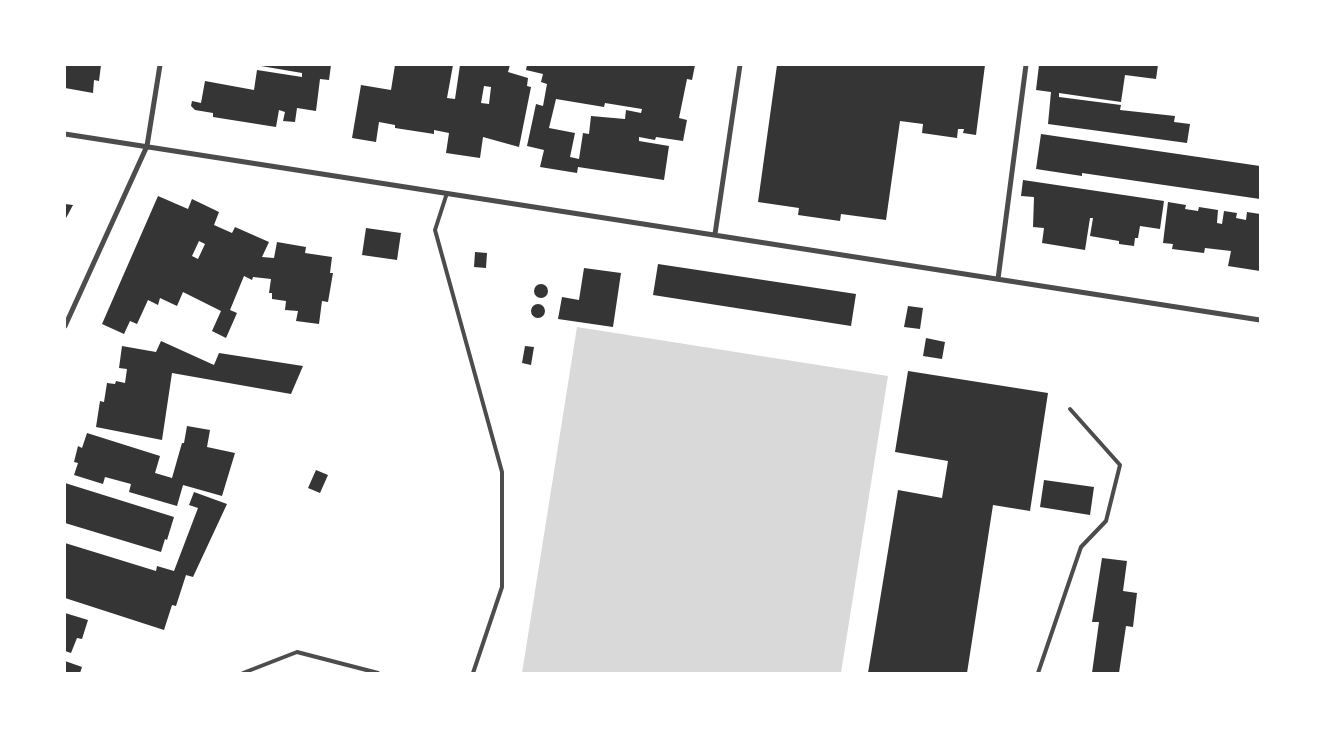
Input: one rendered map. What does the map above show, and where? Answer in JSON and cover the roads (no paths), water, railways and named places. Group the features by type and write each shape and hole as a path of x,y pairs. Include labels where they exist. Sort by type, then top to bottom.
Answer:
{"street":[{"path":"65,326 147,146 160,65"},
{"path":"715,234 740,65"},
{"path":"998,279 1026,65"},
{"path":"65,134 1260,320"}],"lane":[{"path":"447,193 435,230 502,472 502,587 473,673"},
{"path":"1038,673 1081,547 1106,521 1120,465 1070,409"},
{"path":"243,673 297,652 378,673"}]}
